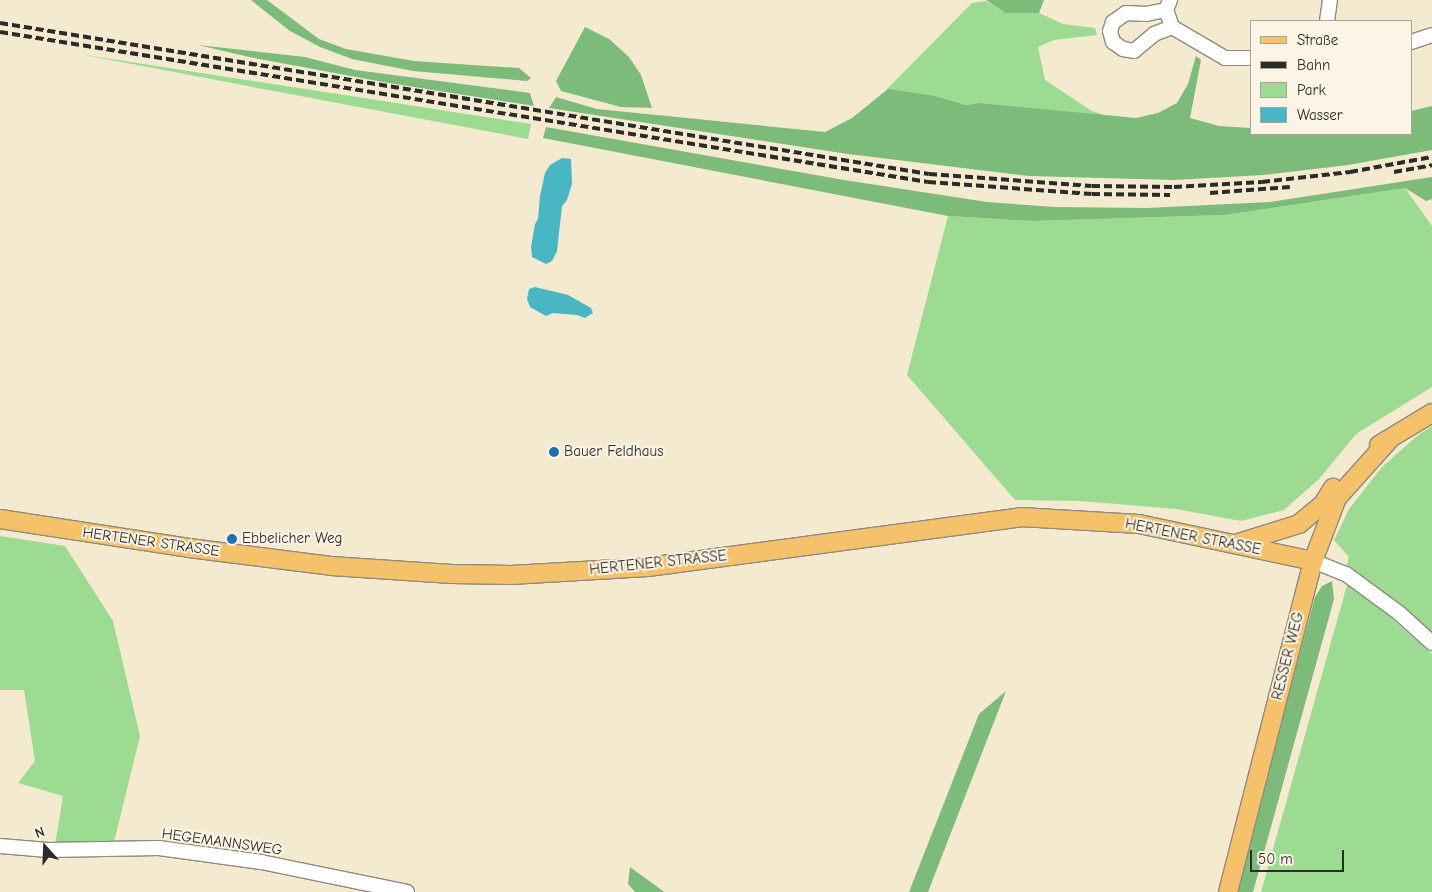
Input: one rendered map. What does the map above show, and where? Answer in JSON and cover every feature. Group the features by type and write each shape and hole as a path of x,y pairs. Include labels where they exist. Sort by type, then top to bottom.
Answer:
{"main road":[{"name":"RESSER WEG","path":"1233,544 1299,524 1322,504 1339,479 1360,456 1432,413"},
{"name":"RESSER WEG","path":"1228,892 1313,561 1336,498 1388,440"},
{"name":"HERTENER STRASSE","path":"0,519 189,548 331,566 452,574 511,575 648,567 1021,517 1139,524 1313,561"}],"street":[{"path":"1327,20 1330,0"},
{"path":"1172,27 1154,34 1134,51 1123,49 1113,42 1110,31 1113,22 1126,13 1146,14 1168,5 1172,27 1225,58 1250,58"},
{"path":"1412,42 1432,35"},
{"path":"1313,561 1346,574 1399,613 1432,643"},
{"name":"HEGEMANNSWEG","path":"0,846 48,850 159,848 261,862 407,892"}],"green space":[{"path":"251,0 267,0 319,39 346,49 414,61 519,68 531,78 527,81 413,71 352,59 320,47 290,31"},
{"path":"986,0 1044,0 1039,13 1005,13"},
{"path":"986,1 1005,13 1039,13 1063,24 1095,28 1097,35 1054,40 1038,47 1045,80 1092,111 1107,116 980,103 966,105 936,96 886,90 972,3"},
{"path":"585,27 609,39 629,57 641,75 652,108 621,107 561,91 556,81"},
{"path":"198,45 305,57 355,70 530,93 534,106 383,82 249,57"},
{"path":"79,54 531,124 528,139"},
{"path":"1196,56 1201,60 1190,118 1219,126 1250,128 1250,135 1412,135 1412,111 1432,106 1432,150 1348,165 1263,175 1174,180 1029,176 848,154 549,108 556,97 597,109 825,132 852,118 888,89 936,96 966,105 980,103 1136,118 1158,113 1177,103 1188,84"},
{"path":"546,127 844,180 987,202 1055,207 1147,208 1270,202 1432,177 1432,199 1426,201 1405,188 1225,215 1032,221 948,216 543,138"},
{"path":"1405,188 1432,226 1432,387 1356,434 1320,478 1284,510 1241,521 1176,509 1081,501 1015,500 907,375 948,216 1032,221 1225,215"},
{"path":"1432,426 1432,632 1345,570 1349,557 1334,540 1349,509 1382,467 1417,436"},
{"path":"0,536 65,546 113,621 140,736 114,842 55,845 63,796 18,783 35,761 24,690 0,690"},
{"path":"1332,581 1334,599 1253,892 1235,892 1315,597 1322,586"},
{"path":"1347,585 1380,608 1432,654 1432,892 1261,892"},
{"path":"1006,691 928,892 909,892 979,714"},
{"path":"630,867 664,892 635,892 628,884"}],"water":[{"path":"562,158 571,159 572,184 567,200 562,206 557,251 552,261 546,264 532,257 531,247 535,224 538,219 545,173 550,165"},
{"path":"535,287 568,295 591,308 593,313 585,318 577,315 553,313 546,316 530,307 527,299 529,289"}],"railway":[{"path":"0,23 929,174 1092,186 1174,187 1262,182 1350,172 1432,157"},
{"path":"0,32 928,182 1092,194 1170,195"},
{"path":"1394,172 1432,165"},
{"path":"1210,193 1290,187"}],"place":[{"name":"Bauer Feldhaus","path":"554,452"},
{"name":"Ebbelicher Weg","path":"232,539"}]}
